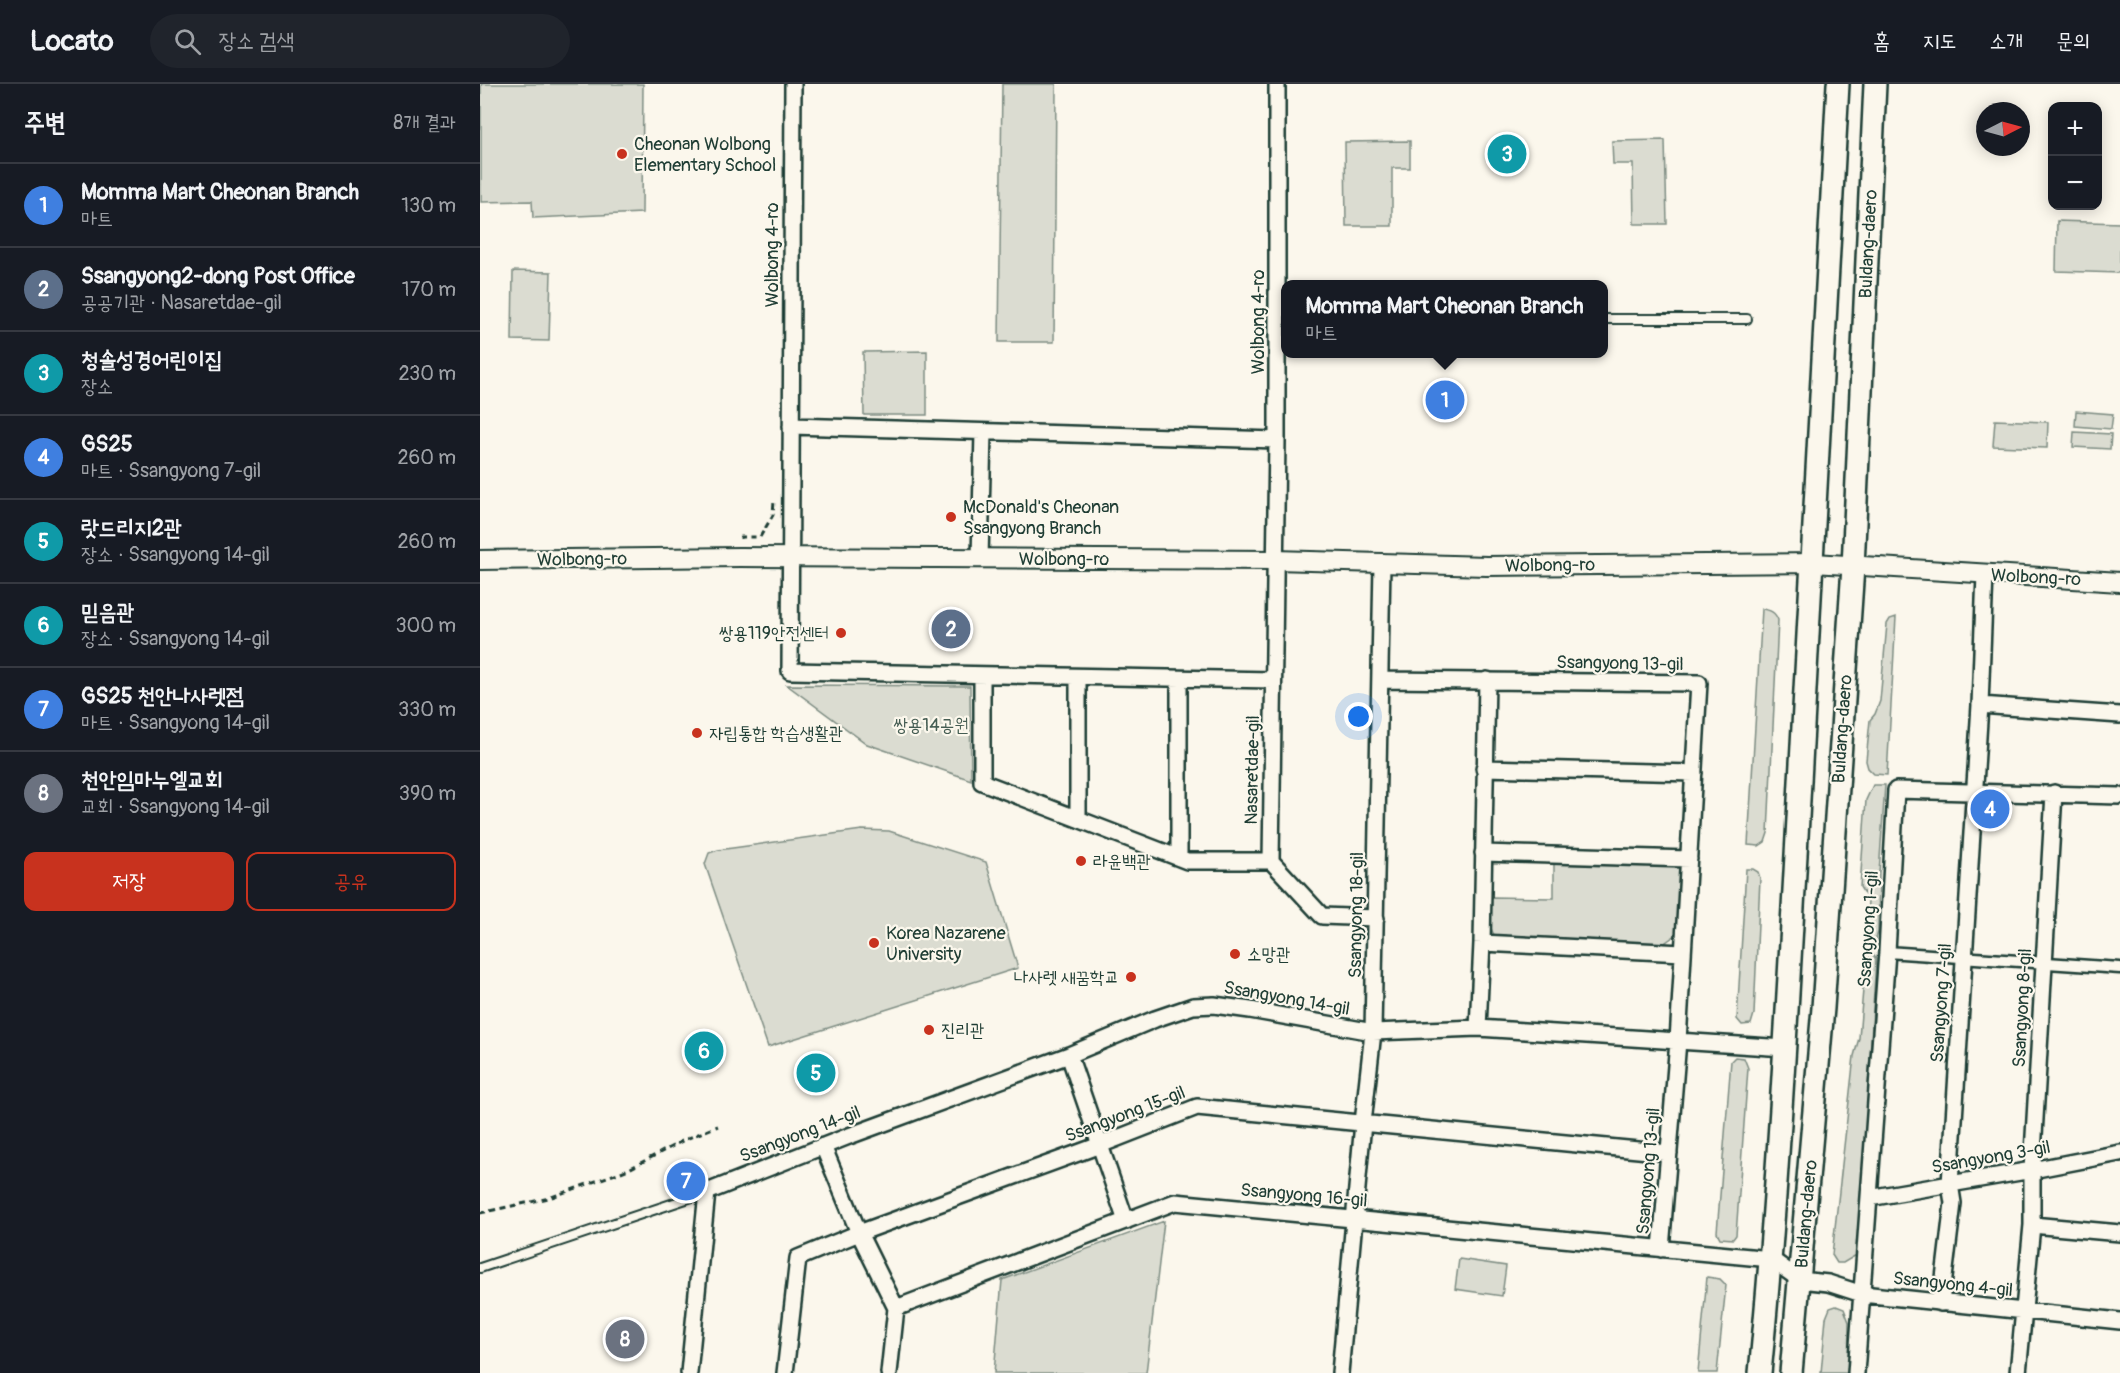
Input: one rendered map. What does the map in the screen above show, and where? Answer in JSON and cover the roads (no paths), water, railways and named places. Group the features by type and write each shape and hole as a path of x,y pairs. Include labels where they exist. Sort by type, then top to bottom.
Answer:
{"main road":[{"name":"Buldang-daero","path":"1791,1373 1786,1270 1785,1048 1814,563 1838,84"},
{"name":"Buldang-daero","path":"1760,1373 1786,1270 1824,996 1853,567 1875,84"}],"street":[{"name":"Wolbong 4-ro","path":"791,426 794,84"},
{"name":"Wolbong 4-ro","path":"1277,84 1281,280"},
{"name":"Wolbong 4-ro","path":"1275,560 1281,342"},
{"path":"1273,680 790,671 791,426 1277,440"},
{"path":"980,559 983,432"},
{"name":"Wolbong-ro","path":"480,560 792,558 1275,560 1487,566 1814,563 2120,582"},
{"name":"Nasaretdae-gil","path":"1270,861 1275,560"},
{"name":"Ssangyong 18-gil","path":"1340,1373 1373,1032 1382,564"},
{"name":"Ssangyong 7-gil","path":"1941,1303 1953,1203 1950,1184 1980,705 1985,574"},
{"path":"982,675 982,782 1187,861 1270,861 1322,916 1376,918"},
{"path":"1078,677 1078,819"},
{"path":"1179,679 1179,858"},
{"name":"Ssangyong 13-gil","path":"1381,680 1699,683 1678,1041 1661,1249"},
{"path":"1478,1028 1482,943 1487,680"},
{"path":"1980,705 2120,715"},
{"path":"1484,768 1694,773"},
{"name":"Ssangyong 1-gil","path":"1856,1373 1887,952 1896,790 2120,796"},
{"name":"Ssangyong 8-gil","path":"2018,1373 2032,1225 2032,1170 2054,793"},
{"path":"1483,853 1689,859"},
{"path":"1482,943 1683,953"},
{"path":"1887,952 2120,968"},
{"name":"Ssangyong 14-gil","path":"707,1192 1193,1006 1214,1005 1250,1010 1373,1032 1478,1028 1785,1048"},
{"path":"1068,1055 1126,1221"},
{"name":"Ssangyong 15-gil","path":"785,1373 798,1258 1197,1107 1669,1153"},
{"path":"823,1146 859,1233 896,1308 889,1373"},
{"name":"Ssangyong 3-gil","path":"1869,1198 2120,1153"},
{"path":"689,1373 707,1192"},
{"name":"Ssangyong 16-gil","path":"896,1308 1175,1202 1661,1249 1786,1270"},
{"path":"2032,1225 2120,1233"},
{"name":"Ssangyong 4-gil","path":"1786,1270 1862,1294 2120,1321"}],"lane":[{"path":"1608,319 1747,319"},
{"name":"Ssangyong 14-gil","path":"480,1268 707,1192"}],"place":[{"name":"Cheonan Wolbong Elementary School","path":"622,154"},
{"name":"청솔성경어린이집","path":"1507,154"},
{"name":"Momma Mart Cheonan Branch","path":"1445,400"},
{"name":"McDonald's Cheonan Ssangyong Branch","path":"951,517"},
{"name":"Ssangyong2-dong Post Office","path":"951,629"},
{"name":"쌍용119안전센터","path":"841,633"},
{"name":"자립통합 학습생활관","path":"697,733"},
{"name":"GS25","path":"1990,809"},
{"name":"라윤백관","path":"1081,861"},
{"name":"Korea Nazarene University","path":"874,943"},
{"name":"소망관","path":"1235,954"},
{"name":"나사렛 새꿈학교","path":"1131,977"},
{"name":"진리관","path":"929,1030"},
{"name":"믿음관","path":"704,1051"},
{"name":"랏드리지2관","path":"816,1073"},
{"name":"GS25 천안나사렛점","path":"686,1181"},
{"name":"천안임마누엘교회","path":"625,1339"}],"park label":[{"name":"쌍용14공원","path":"931,725"}]}
